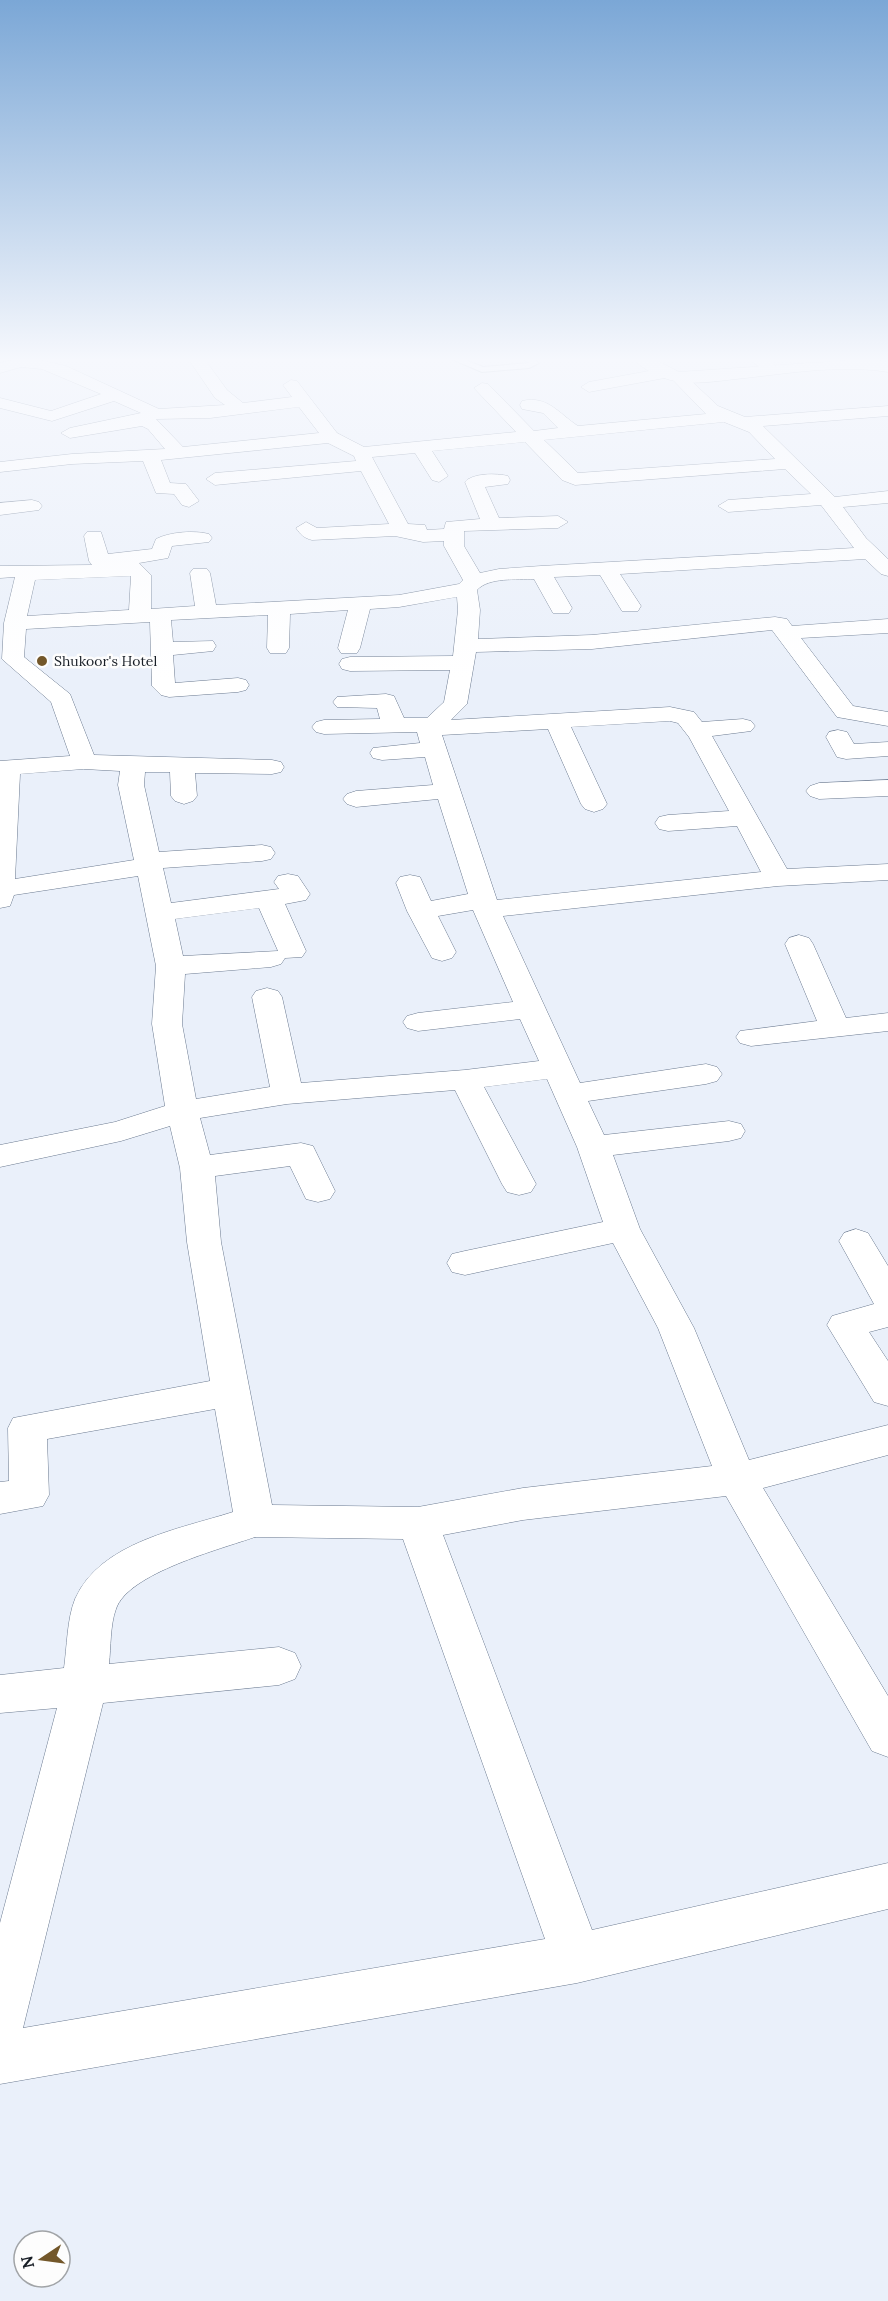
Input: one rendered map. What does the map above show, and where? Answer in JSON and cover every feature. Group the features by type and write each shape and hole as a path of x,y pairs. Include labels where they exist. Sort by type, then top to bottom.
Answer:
{"street":[{"path":"0,467 24,464"},
{"path":"74,464 80,481"},
{"path":"153,464 163,489 180,488 189,501"},
{"path":"215,479 324,464"},
{"path":"366,464 384,516 411,536 492,524 558,522"},
{"path":"432,464 440,476"},
{"path":"558,464 574,479 650,481 779,464"},
{"path":"791,464 827,501 859,542 888,570"},
{"path":"492,524 474,482 501,480"},
{"path":"728,506 888,497"},
{"path":"0,509 32,506"},
{"path":"309,518 312,534 384,516"},
{"path":"432,734 455,704 469,610 470,585 454,546 453,530"},
{"path":"94,536 99,561 129,564 141,575 160,649 164,686 169,690 238,685"},
{"path":"16,572 129,564 161,554 163,543 166,541 202,538"},
{"path":"15,623 399,601 470,585 499,575 871,553"},
{"path":"16,572 72,566"},
{"path":"606,568 630,606"},
{"path":"16,572 15,623 7,660 62,699 84,762"},
{"path":"541,572 561,608"},
{"path":"200,573 207,612"},
{"path":"361,603 349,656 463,654 770,623 779,624 845,712 888,719"},
{"path":"837,605 862,628"},
{"path":"278,648 279,608"},
{"path":"784,633 888,626"},
{"path":"592,642 597,666"},
{"path":"160,649 206,646"},
{"path":"345,702 386,702 394,725"},
{"path":"382,753 432,734 670,714 686,717 696,730 778,878"},
{"path":"557,722 594,804"},
{"path":"324,727 394,725 432,734"},
{"path":"696,730 743,726"},
{"path":"432,734 446,791 485,904 530,1010 593,1147 623,1229 676,1328 737,1479 888,1737"},
{"path":"838,738 846,752 888,749"},
{"path":"262,853 149,863 1,893 4,767 84,762 272,767"},
{"path":"133,764 131,784 171,966 167,1024 182,1111 198,1168 204,1242 255,1521"},
{"path":"182,765 184,796"},
{"path":"819,791 888,788"},
{"path":"356,799 446,791"},
{"path":"668,823 744,818"},
{"path":"422,911 778,878 888,872"},
{"path":"410,883 442,952"},
{"path":"159,913 278,890 290,942 282,954 171,966"},
{"path":"799,944 835,1028"},
{"path":"267,997 287,1094"},
{"path":"418,1023 530,1010"},
{"path":"751,1037 888,1022"},
{"path":"0,1156 121,1131 182,1111 287,1094 465,1080 563,1081 706,1074"},
{"path":"465,1080 519,1184"},
{"path":"593,1147 729,1131"},
{"path":"198,1168 301,1154 318,1191"},
{"path":"465,1263 623,1229"},
{"path":"856,1241 888,1297"},
{"path":"888,1314 845,1325 888,1392"},
{"path":"0,1498 29,1495 27,1428 230,1392"},
{"path":"2,2009 84,1688 95,1602 119,1574 157,1554 255,1521 418,1523 523,1504 737,1479 888,1440"},
{"path":"418,1523 577,1958"},
{"path":"0,1694 84,1688 279,1666"},
{"path":"0,2058 577,1958 888,1886"}],"place":[{"name":"Shukoor's Hotel","path":"42,661"}]}
